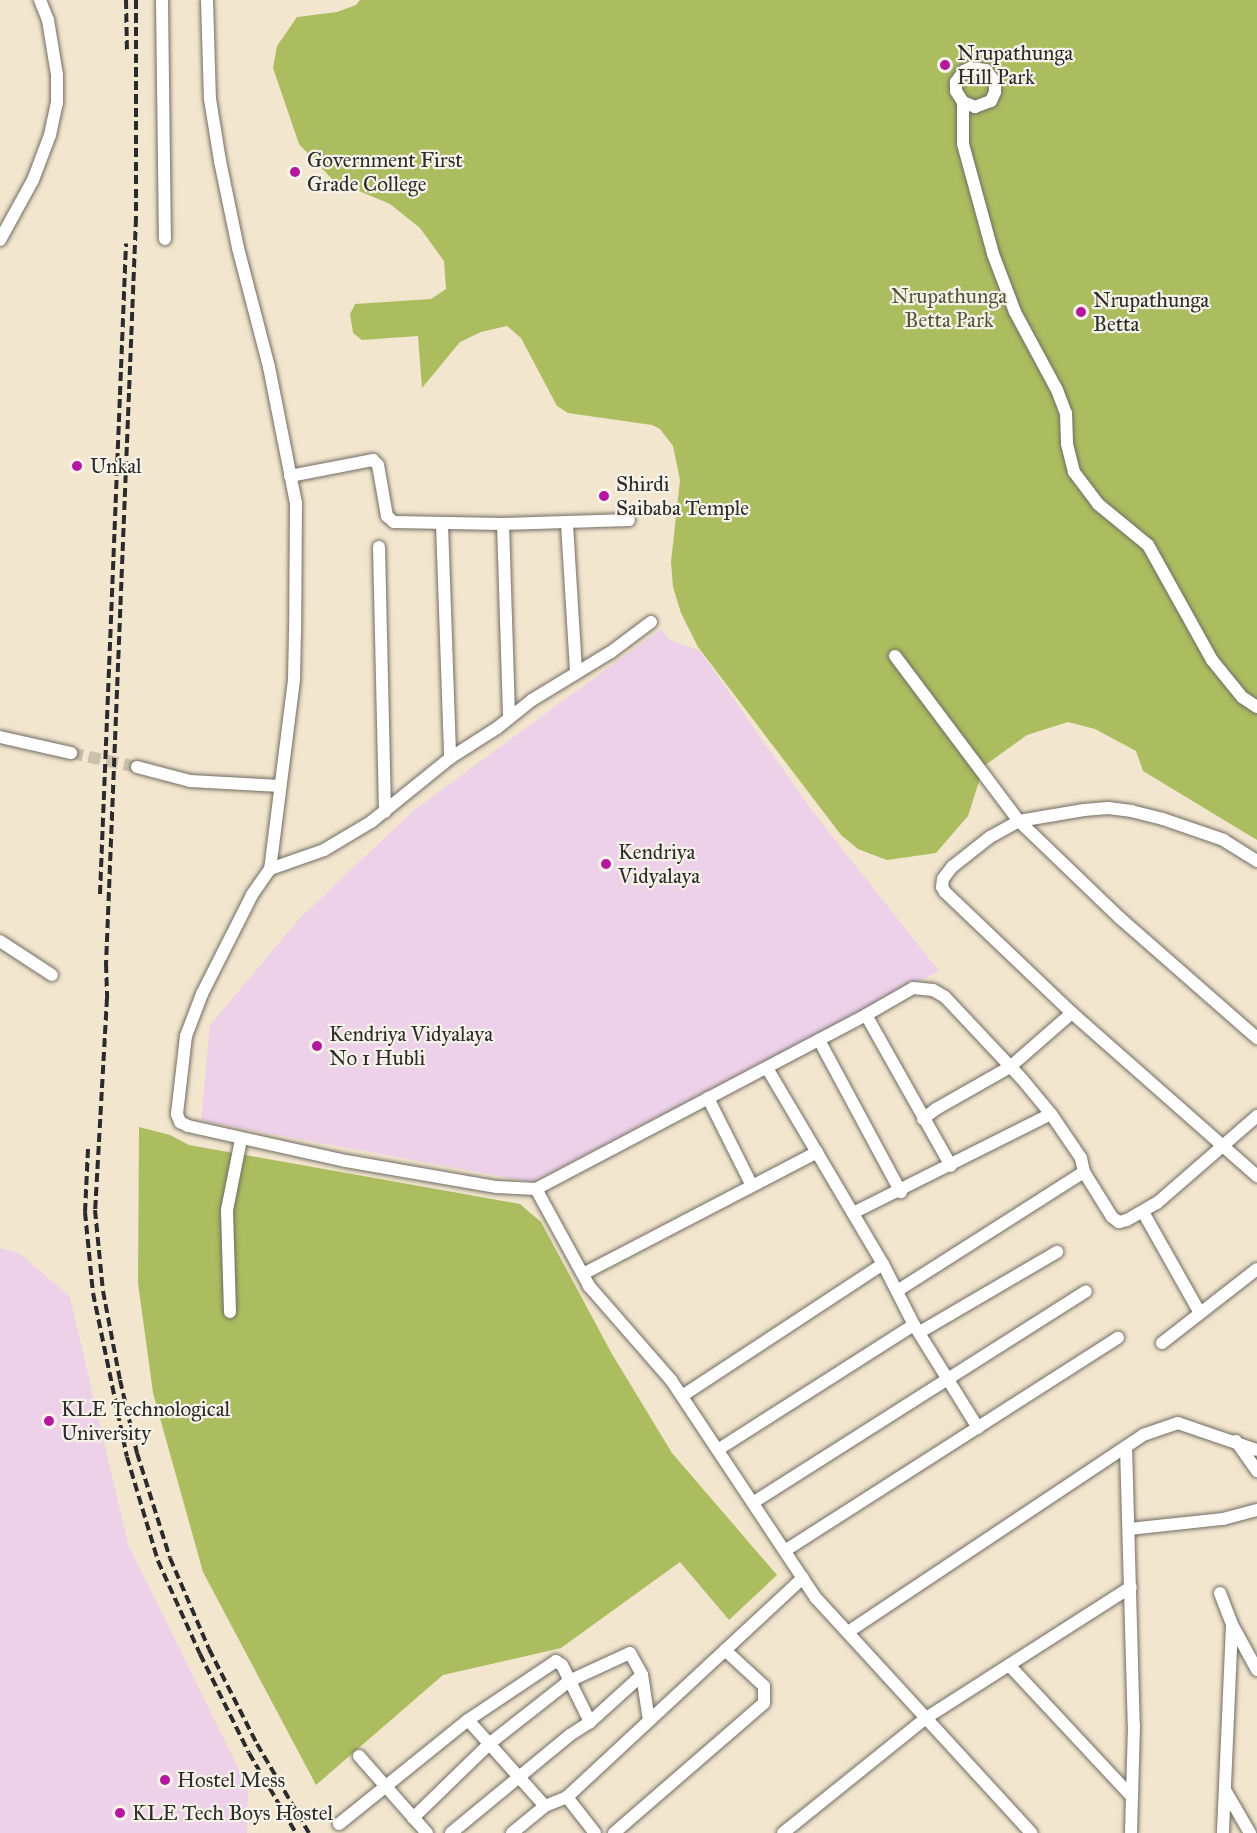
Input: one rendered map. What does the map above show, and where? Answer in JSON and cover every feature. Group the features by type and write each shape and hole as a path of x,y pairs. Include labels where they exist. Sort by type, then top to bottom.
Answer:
{"street":[{"path":"0,240 33,180 50,135 57,103 57,75 50,31 40,0"},
{"path":"162,0 165,239"},
{"path":"207,0 210,99 220,160 238,248 269,367 296,503 294,680 270,869 252,895 202,994 186,1036 179,1081 177,1114 180,1122 241,1139 346,1161 497,1187 536,1189 866,1016 913,988 933,990 945,997 1051,1114 1081,1158 1084,1172 1115,1220 1123,1222 1143,1212 1257,1116"},
{"path":"963,102 963,144 993,254 1015,312 1057,390 1066,413 1067,444 1074,472 1098,504 1148,545 1212,660 1242,698 1257,707"},
{"path":"290,476 373,460 378,465 389,519 394,522 567,524 629,520"},
{"path":"442,524 450,758"},
{"path":"503,524 509,718"},
{"path":"567,524 576,673"},
{"path":"379,547 385,812"},
{"path":"270,869 324,850 385,812 450,758 532,700 611,652 651,622"},
{"path":"895,656 1019,821 1121,919 1257,1038"},
{"path":"0,737 71,753"},
{"path":"137,767 190,781 280,786"},
{"path":"1257,861 1224,840 1131,811 1108,808 1019,821 990,837 952,867 943,879 942,887 1072,1013 1224,1144 1257,1176"},
{"path":"0,941 52,975"},
{"path":"923,1119 936,1108 1010,1067 1072,1013"},
{"path":"866,1016 951,1166"},
{"path":"819,1040 901,1192"},
{"path":"767,1068 883,1264 947,1381 978,1428"},
{"path":"708,1098 752,1186"},
{"path":"853,1214 901,1192 1051,1114"},
{"path":"230,1312 227,1210 241,1139"},
{"path":"583,1274 817,1152"},
{"path":"897,1291 1084,1172"},
{"path":"536,1189 589,1286 682,1396 816,1598 1031,1833"},
{"path":"1143,1212 1200,1313"},
{"path":"719,1449 917,1329 1057,1252"},
{"path":"682,1396 883,1264"},
{"path":"1162,1342 1257,1269"},
{"path":"754,1502 1086,1291"},
{"path":"786,1550 1118,1338"},
{"path":"848,1632 1143,1435 1178,1423 1257,1450"},
{"path":"1236,1441 1257,1471"},
{"path":"1126,1447 1134,1725 1131,1833"},
{"path":"1129,1529 1223,1519 1257,1510"},
{"path":"512,1833 544,1806 567,1797 803,1578"},
{"path":"783,1833 926,1718 1131,1587"},
{"path":"1220,1593 1232,1625 1257,1670"},
{"path":"1223,1833 1232,1625"},
{"path":"614,1833 764,1703 764,1686 725,1650"},
{"path":"413,1818 489,1744 569,1681 630,1653 642,1675 649,1720"},
{"path":"339,1824 383,1786 468,1720 554,1662 560,1663 590,1722"},
{"path":"1009,1665 1132,1797"},
{"path":"451,1833 570,1735 590,1722 642,1675"},
{"path":"468,1720 544,1806"},
{"path":"359,1756 383,1786 428,1833"},
{"path":"1225,1790 1250,1833"},
{"path":"567,1797 594,1833"}],"shaded area":[{"name":"Kendriya Vidyalaya","path":"661,629 670,640 700,651 810,808 939,971 532,1182 201,1121 210,1025 300,918 414,810"},
{"name":"KLE Technological University","path":"0,1248 19,1253 70,1297 128,1544 248,1788 247,1833 0,1833"}],"green space":[{"name":"Nrupathunga Betta Park","path":"360,0 1257,0 1257,840 1143,771 1136,751 1095,729 1068,722 1027,735 984,766 968,816 936,853 887,860 858,849 841,835 698,647 681,613 673,587 671,562 680,480 673,446 660,429 652,425 568,413 557,406 521,338 507,326 481,332 460,342 422,388 418,336 362,340 353,333 350,314 355,304 431,299 446,289 444,261 420,228 390,204 333,180 299,144 273,68 277,46 297,17 337,12 356,5"},
{"path":"139,1127 170,1135 189,1145 520,1204 541,1222 612,1354 672,1453 777,1575 729,1620 680,1562 561,1648 443,1675 316,1785 203,1572 153,1393 138,1283"}],"tunnel":[{"path":"71,753 137,767"}],"railway":[{"path":"126,0 127,52"},
{"path":"136,0 136,218 106,964 107,998 95,1210 103,1291 120,1380 137,1453 170,1558 209,1649 257,1744 309,1833"},
{"path":"100,894 126,244"},
{"path":"88,1149 85,1212 93,1293 127,1457 158,1561 200,1654 249,1753 296,1833"}],"place":[{"name":"Nrupathunga Hill Park","path":"945,65"},
{"name":"Government First Grade College","path":"295,172"},
{"name":"Nrupathunga Betta","path":"1081,312"},
{"name":"Unkal","path":"77,466"},
{"name":"Shirdi Saibaba Temple","path":"604,496"},
{"name":"Kendriya Vidyalaya","path":"606,864"},
{"name":"Kendriya Vidyalaya No 1 Hubli","path":"317,1046"},
{"name":"KLE Technological University","path":"49,1421"},
{"name":"Hostel Mess","path":"165,1780"},
{"name":"KLE Tech Boys Hostel","path":"120,1813"}]}
